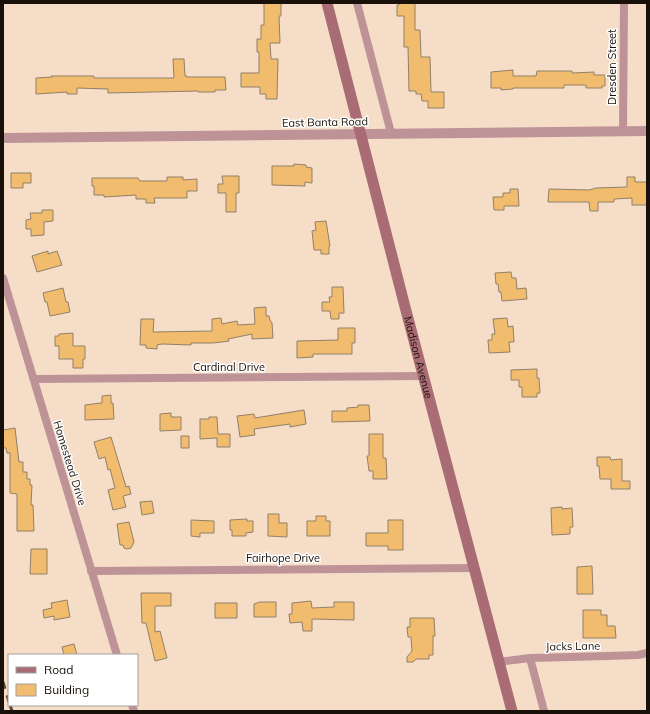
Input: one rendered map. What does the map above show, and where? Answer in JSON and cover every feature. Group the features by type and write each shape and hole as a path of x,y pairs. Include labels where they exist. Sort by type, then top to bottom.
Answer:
{"main road":[{"name":"Madison Avenue","path":"327,3 512,711"}],"street":[{"path":"357,3 391,133"},
{"name":"Dresden Street","path":"623,131 624,3"},
{"name":"East Banta Road","path":"3,138 647,131"},
{"name":"Homestead Drive","path":"3,278 117,654"},
{"name":"Cardinal Drive","path":"34,379 424,376"},
{"name":"Fairhope Drive","path":"91,571 474,568"},
{"name":"Jacks Lane","path":"499,662 530,658 638,655 647,652"},
{"path":"530,658 544,711"}],"building":[{"path":"264,3 281,3 281,16 279,16 280,43 270,43 271,59 278,59 277,99 266,99 266,94 260,94 260,87 241,87 241,73 259,73 259,52 257,52 257,39 261,39 261,25 264,25"},
{"path":"399,3 415,3 415,30 420,30 421,57 430,57 431,92 444,92 444,108 428,108 428,101 422,101 421,94 416,94 416,91 409,91 408,47 404,47 404,16 397,16 397,5 399,5"},
{"path":"173,59 184,59 185,76 187,77 225,77 226,90 215,90 215,92 108,93 108,89 77,88 77,94 67,94 67,92 36,94 36,78 52,77 51,76 94,76 94,78 174,78"},
{"path":"513,70 513,76 536,76 537,71 572,71 572,73 594,72 594,75 605,75 605,86 602,86 602,88 586,88 586,85 564,85 564,88 513,88 501,90 501,88 491,88 491,72"},
{"path":"294,164 306,165 306,167 312,168 312,183 305,182 305,186 272,185 272,166 294,166"},
{"path":"11,173 31,173 31,183 23,183 23,188 11,188"},
{"path":"222,176 239,176 239,193 236,193 236,212 226,212 226,193 218,193 218,184 223,184"},
{"path":"167,177 183,177 183,180 197,179 197,191 187,191 187,198 154,198 155,203 146,203 146,199 136,199 136,195 104,197 104,195 94,195 94,186 92,186 92,178 138,178 140,181 167,181"},
{"path":"627,177 635,177 635,182 647,182 647,205 632,205 632,198 614,199 614,202 598,202 598,211 590,211 589,202 548,202 549,189 589,190 596,188 627,187"},
{"path":"510,189 518,189 519,206 504,206 504,210 494,210 493,197 503,197 503,193 510,193"},
{"path":"42,210 53,210 53,221 44,222 44,235 31,236 31,229 26,229 26,220 31,219 30,213 42,213"},
{"path":"326,221 330,246 329,254 321,254 321,250 314,250 312,231 316,230 315,222"},
{"path":"48,251 48,254 57,251 62,265 37,272 32,256"},
{"path":"511,272 512,278 516,278 517,289 526,288 527,299 502,301 501,292 499,292 498,284 496,284 495,273"},
{"path":"332,287 343,287 344,313 339,313 339,319 331,319 330,311 322,311 322,302 330,302 329,297 332,297"},
{"path":"63,288 70,312 50,316 47,302 45,302 43,293"},
{"path":"266,307 266,316 269,316 272,323 273,338 252,339 252,334 228,339 229,341 213,343 191,343 191,345 162,344 157,345 157,349 146,348 146,345 140,345 141,319 154,319 153,332 212,331 212,319 221,318 222,324 237,321 238,325 255,324 254,308"},
{"path":"507,318 508,327 513,326 514,342 509,342 510,352 489,353 488,340 492,340 492,334 495,334 493,319"},
{"path":"338,328 355,328 355,343 352,343 352,354 313,354 313,357 297,358 297,341 338,340"},
{"path":"73,333 73,346 85,346 83,368 73,368 73,359 59,359 59,346 55,346 55,336 59,336 59,334"},
{"path":"537,369 540,393 537,393 537,397 522,397 522,387 519,387 519,380 511,380 511,370"},
{"path":"111,395 114,419 85,420 85,405 102,403 102,396"},
{"path":"358,405 369,405 370,421 332,422 332,411 347,411 347,408 358,407"},
{"path":"304,410 306,424 290,427 290,424 254,429 255,435 240,437 237,416 254,414 255,418"},
{"path":"171,413 171,417 181,417 181,430 160,431 160,414"},
{"path":"209,417 217,417 218,434 230,434 230,447 217,447 217,438 200,439 200,419 209,419"},
{"path":"15,428 19,462 23,462 23,472 27,472 27,479 30,479 30,485 32,485 31,505 33,505 34,531 17,531 17,494 10,493 10,453 7,453 6,448 3,448 3,430"},
{"path":"369,434 383,434 383,458 386,458 387,479 373,479 373,471 369,471 367,456 369,456"},
{"path":"181,436 189,436 189,448 181,448"},
{"path":"111,437 126,487 129,486 131,494 123,496 126,507 113,510 108,490 115,488 110,469 108,470 105,457 99,459 94,442"},
{"path":"597,457 610,457 611,460 622,459 622,481 630,481 630,489 611,489 611,479 600,479 599,466 597,466"},
{"path":"152,501 154,513 142,515 140,502"},
{"path":"562,507 562,509 572,508 573,527 570,527 570,534 552,535 551,508"},
{"path":"268,514 279,514 279,523 287,523 287,537 268,536"},
{"path":"316,516 326,516 326,521 330,521 330,536 307,536 307,521 316,521"},
{"path":"247,519 247,521 253,521 253,532 246,533 246,536 232,536 232,530 230,530 230,520"},
{"path":"191,520 214,521 214,533 200,533 200,537 191,536"},
{"path":"388,520 403,520 403,550 388,550 388,546 366,546 366,533 388,533"},
{"path":"129,522 134,542 131,548 127,549 124,548 123,545 120,545 117,524"},
{"path":"31,549 47,549 47,574 30,574"},
{"path":"592,566 593,594 577,594 577,567"},
{"path":"141,593 171,593 171,606 155,606 155,632 160,631 167,658 155,661 146,623 142,623"},
{"path":"67,600 70,617 54,620 54,616 44,618 43,610 52,608 51,603"},
{"path":"311,601 312,608 334,607 334,602 354,602 354,620 312,619 312,631 303,631 302,622 290,623 289,614 292,614 292,603"},
{"path":"260,602 276,602 276,617 254,617 254,604"},
{"path":"215,603 237,603 237,618 215,618"},
{"path":"583,610 601,610 601,615 607,615 607,626 615,626 616,638 583,638"},
{"path":"410,618 434,618 435,636 433,636 433,655 429,655 429,659 416,659 413,662 407,662 407,657 412,651 411,637 408,637 407,627 410,627"},
{"path":"74,644 77,654 64,654 62,647"}],"railway":[{"path":"3,682 8,699"},
{"path":"10,706 12,711"}]}
